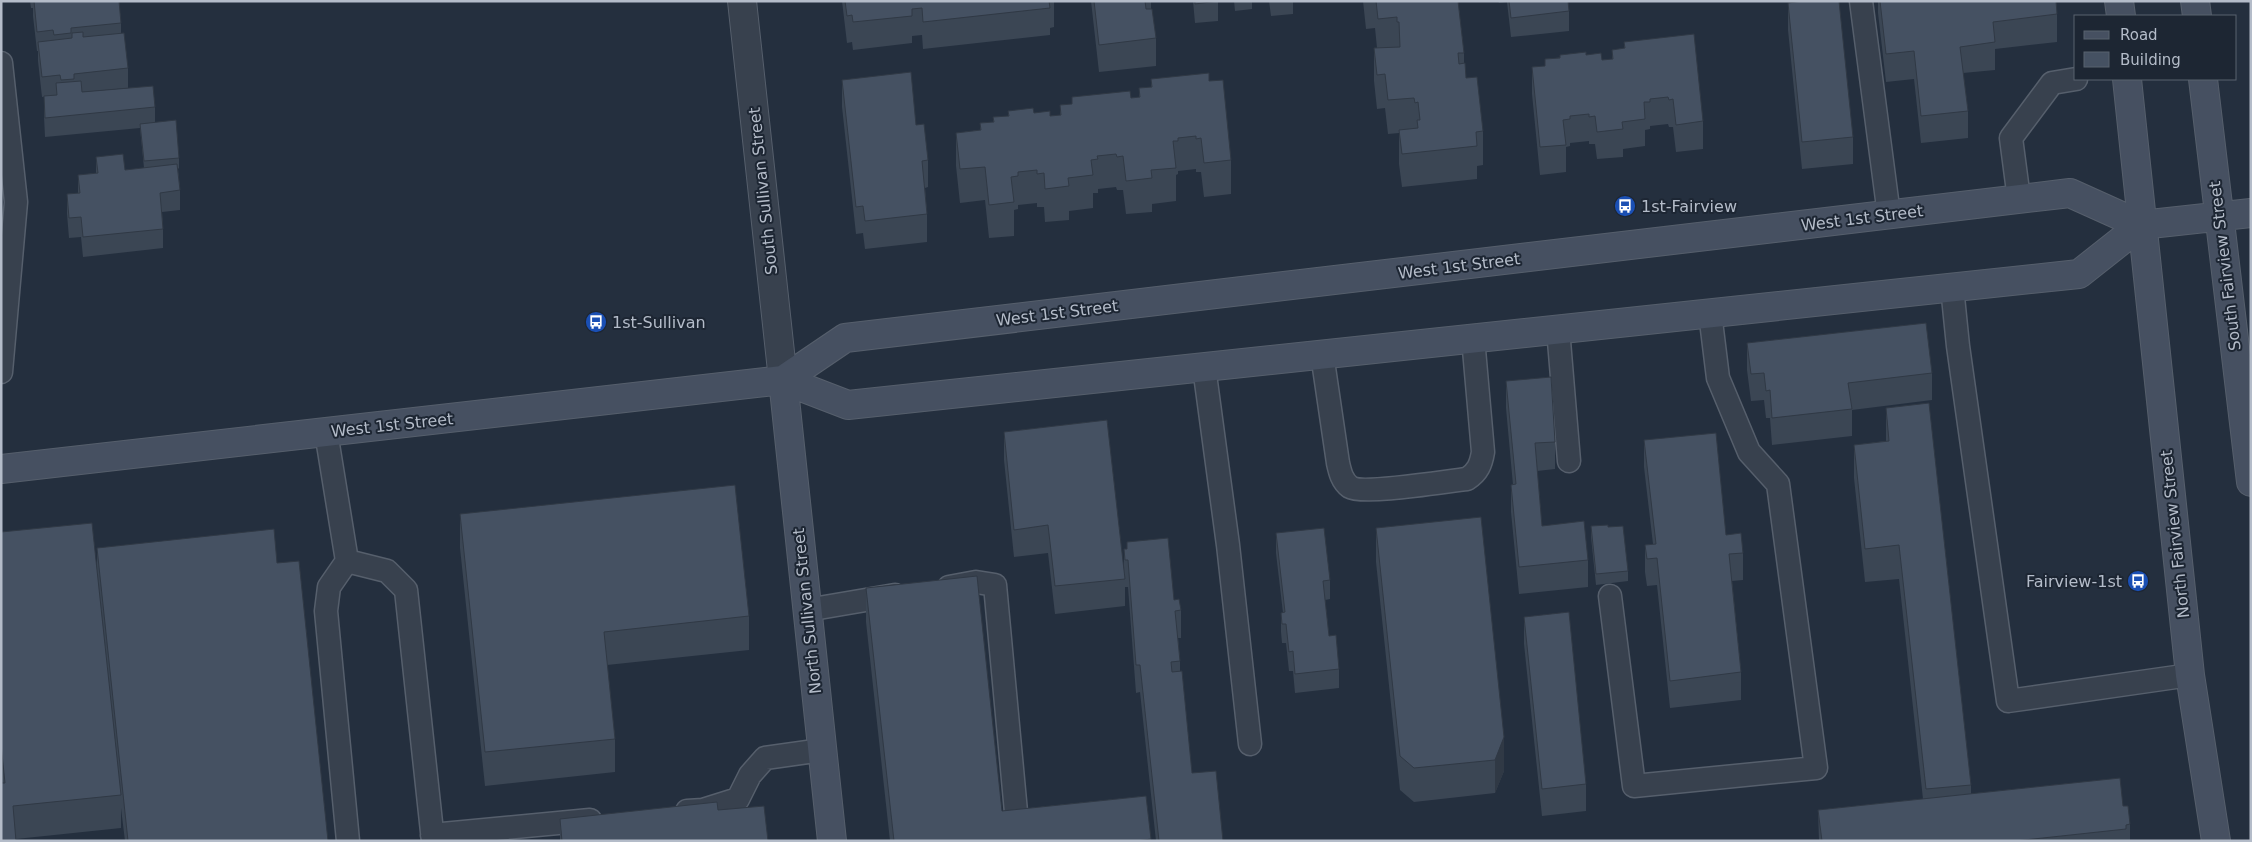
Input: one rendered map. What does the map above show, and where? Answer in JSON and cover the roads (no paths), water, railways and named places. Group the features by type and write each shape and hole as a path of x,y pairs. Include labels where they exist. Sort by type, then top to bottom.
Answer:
{"main road":[{"path":"2119,1 2120,15"},
{"path":"2195,1 2197,15"},
{"path":"2127,80 2142,226 2251,213"},
{"name":"South Fairview Street","path":"2203,80 2251,482"},
{"name":"West 1st Street","path":"1,469 783,380 846,338 2070,193 2142,226 2079,274 848,405 783,380"},
{"name":"North Fairview Street","path":"2142,226 2190,675 2216,841"},
{"name":"North Sullivan Street","path":"783,380 832,841"}],"street":[{"name":"South Sullivan Street","path":"742,1 783,380"}],"lane":[{"path":"1861,1 1889,215"},
{"path":"1,63 16,202 8,229 1,372"},
{"path":"2019,199 2011,138 2052,83 2074,79"},
{"path":"1952,287 1958,346 2008,701 2190,675"},
{"path":"1610,596 1634,786 1816,768 1778,484 1749,452 1718,378 1710,313"},
{"path":"1558,329 1569,461"},
{"path":"1322,354 1342,479 1351,488 1370,490 1467,479 1474,474 1481,464 1483,452 1473,338"},
{"path":"1204,367 1228,544 1250,744"},
{"path":"326,432 347,561 330,587 326,611 348,841"},
{"path":"347,561 387,571 406,590 432,838 606,819"},
{"path":"807,610 976,582 995,585 1016,812"},
{"path":"664,813 703,810 738,799 750,775 765,758 822,750"}],"place":[{"name":"1st-Fairview","path":"1625,206"},
{"name":"1st-Sullivan","path":"596,322"},
{"name":"Fairview-1st","path":"2138,581"}]}
